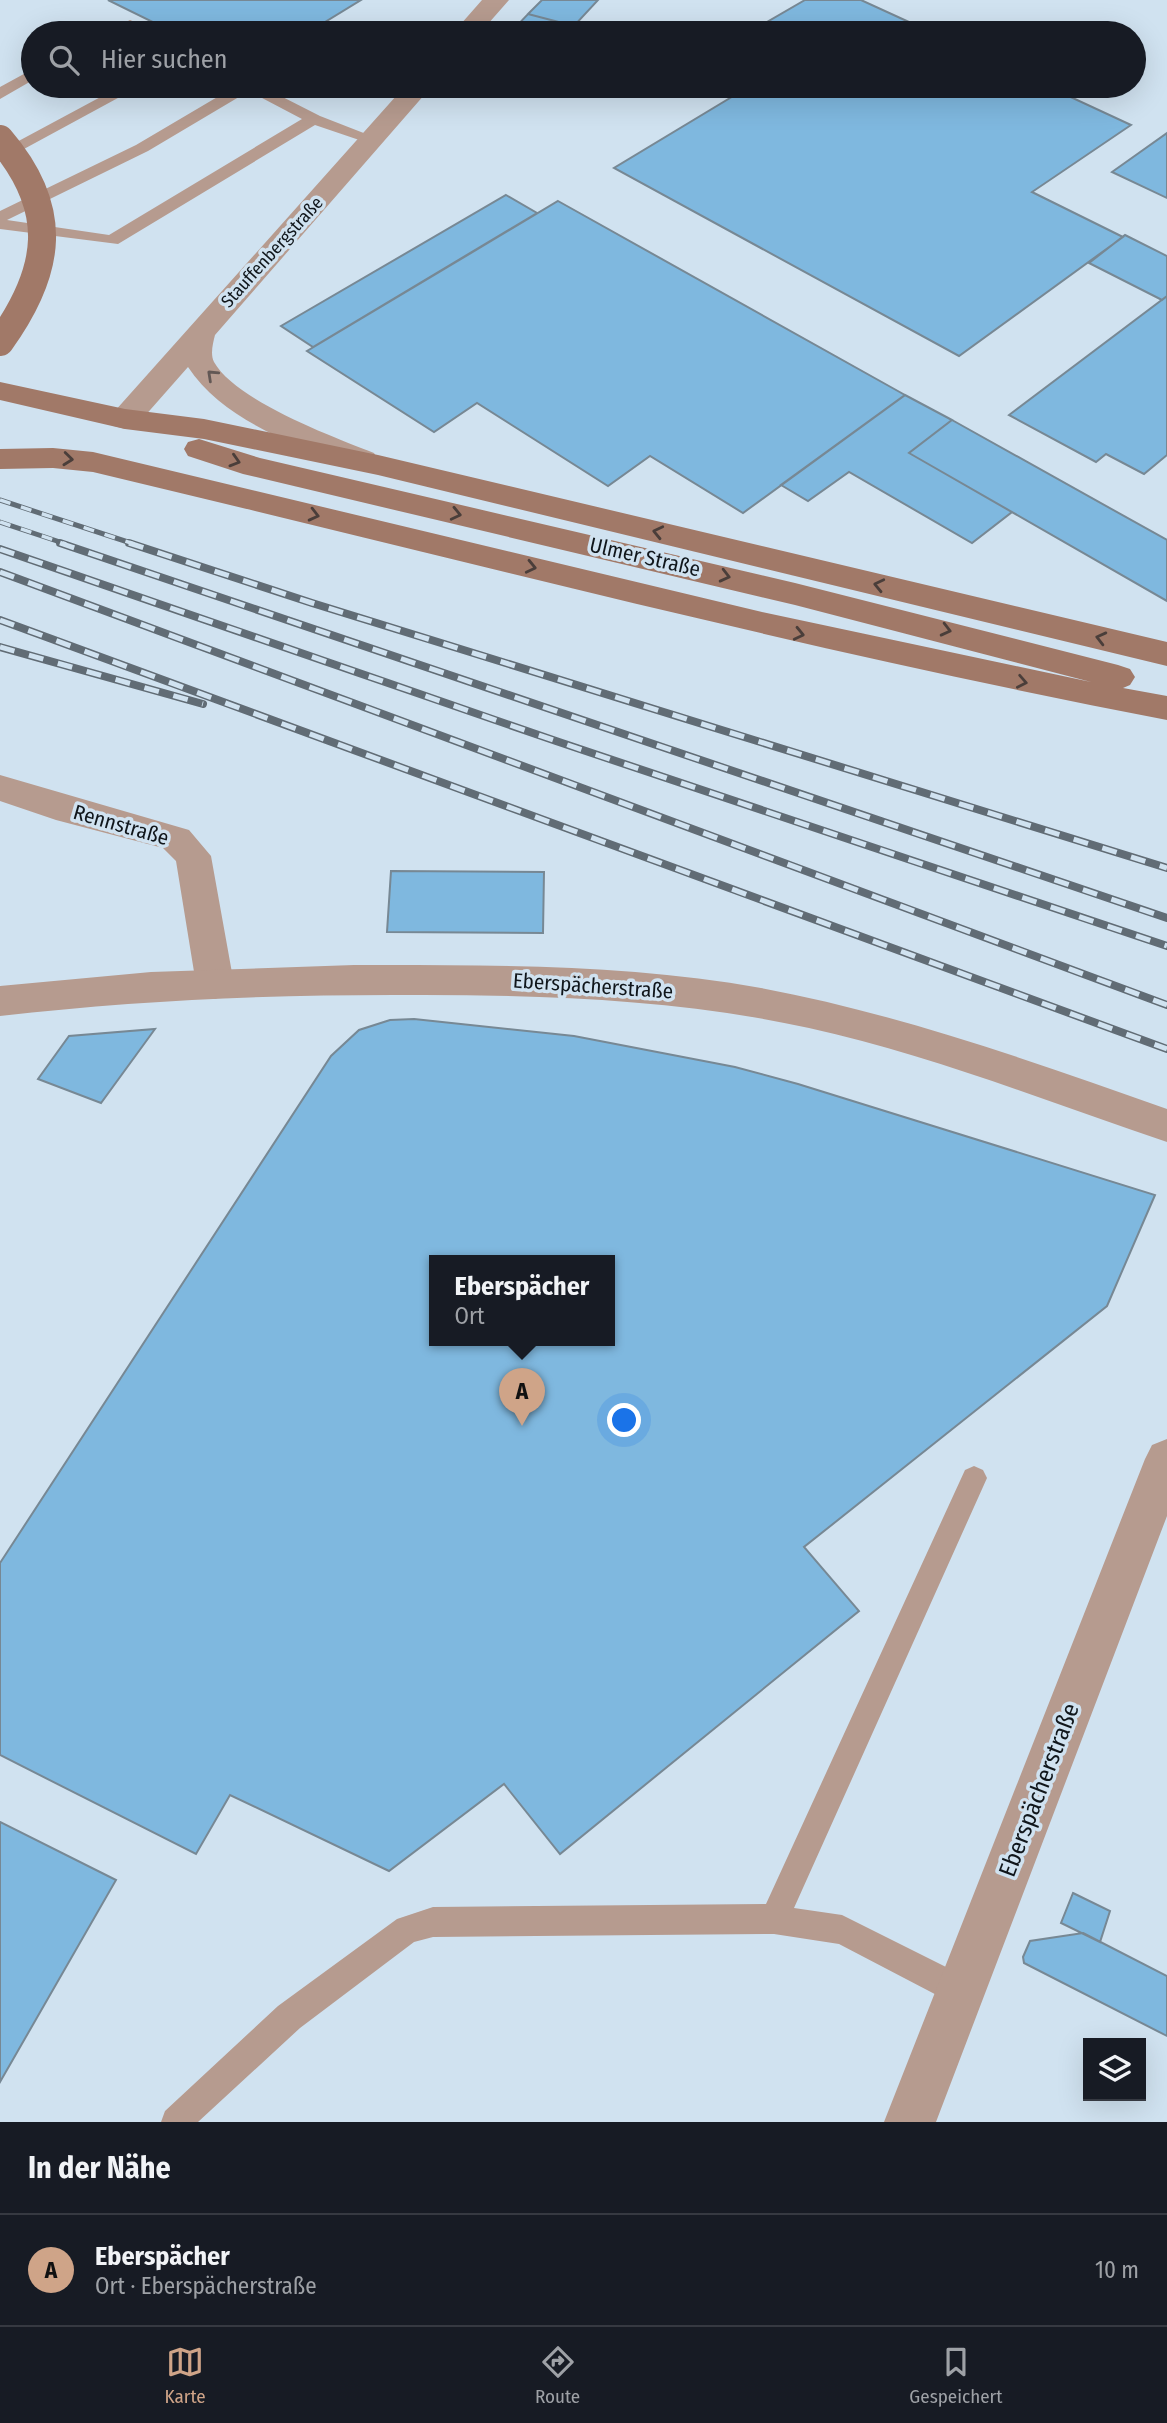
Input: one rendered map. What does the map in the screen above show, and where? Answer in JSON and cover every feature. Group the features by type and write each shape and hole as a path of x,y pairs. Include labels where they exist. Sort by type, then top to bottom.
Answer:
{"main road":[{"path":"0,139 26,169 37,194 44,232 38,277 14,325 0,342"},
{"name":"Ulmer Straße","path":"0,391 125,419 204,429 378,465 1167,654"},
{"name":"Ulmer Straße","path":"125,419 217,456 254,467 655,559 969,636 1167,690"},
{"path":"0,459 53,458 93,462 792,632 968,671 1167,708"}],"street":[{"path":"477,21 496,0"},
{"name":"Stauffenbergstraße","path":"125,419 408,98"},
{"name":"Ulmer Straße","path":"202,330 197,350 201,365 233,396 308,439 378,465"},
{"name":"Rennstraße","path":"0,789 56,807 146,828 176,839 193,856 215,984"},
{"name":"Eberspächerstraße","path":"0,1001 215,984 515,980 608,984 698,993 808,1013 924,1043 1053,1084 1167,1126"},
{"name":"Eberspächerstraße","path":"910,2122 1167,1459"}],"lane":[{"path":"0,94 21,81"},
{"path":"0,156 109,98"},
{"path":"0,217 142,148 228,98"},
{"path":"273,98 314,119 371,138"},
{"path":"0,224 112,240 314,119"},
{"path":"774,1919 974,1478"},
{"path":"176,2122 289,2017 407,1928 433,1922 466,1919 774,1919 842,1930 961,1992"}],"building":[{"path":"108,0 361,0 327,21 151,21"},
{"path":"542,0 598,0 579,21 555,21 528,14"},
{"path":"805,0 861,0 907,21 769,21"},
{"path":"528,14 555,21 521,21"},
{"path":"730,98 1073,98 1131,125 1032,192 1123,237 959,356 614,168"},
{"path":"1167,133 1167,198 1112,172"},
{"path":"506,195 537,213 313,347 281,326"},
{"path":"558,201 905,395 743,513 650,456 608,486 477,403 434,432 307,351"},
{"path":"1125,235 1167,256 1167,296 1162,300 1089,263"},
{"path":"1167,296 1167,455 1144,474 1106,454 1096,462 1009,415"},
{"path":"905,395 952,420 909,453 1012,512 972,543 849,472 808,501 781,485"},
{"path":"952,420 1167,540 1167,601 909,453"},
{"path":"391,871 544,872 543,933 387,932"},
{"path":"414,1019 574,1036 735,1067 798,1084 1155,1195 1107,1306 804,1547 859,1611 560,1854 504,1784 389,1871 230,1795 196,1854 0,1755 0,1563 331,1056 359,1030 390,1020"},
{"path":"155,1029 101,1103 38,1079 69,1036"},
{"path":"0,1822 116,1880 0,2082"},
{"path":"1073,1893 1110,1911 1100,1942 1061,1923"},
{"path":"1083,1933 1167,1976 1167,2036 1024,1963 1023,1957 1030,1941"}],"railway":[{"path":"0,500 134,544"},
{"path":"0,522 66,544"},
{"path":"60,543 1167,918"},
{"path":"129,543 312,603 1167,868"},
{"path":"0,549 556,741 1167,946"},
{"path":"0,572 1167,1005"},
{"path":"0,620 1167,1049"},
{"path":"0,647 203,704"}],"place":[{"name":"Eberspächer","path":"522,1426"}]}
